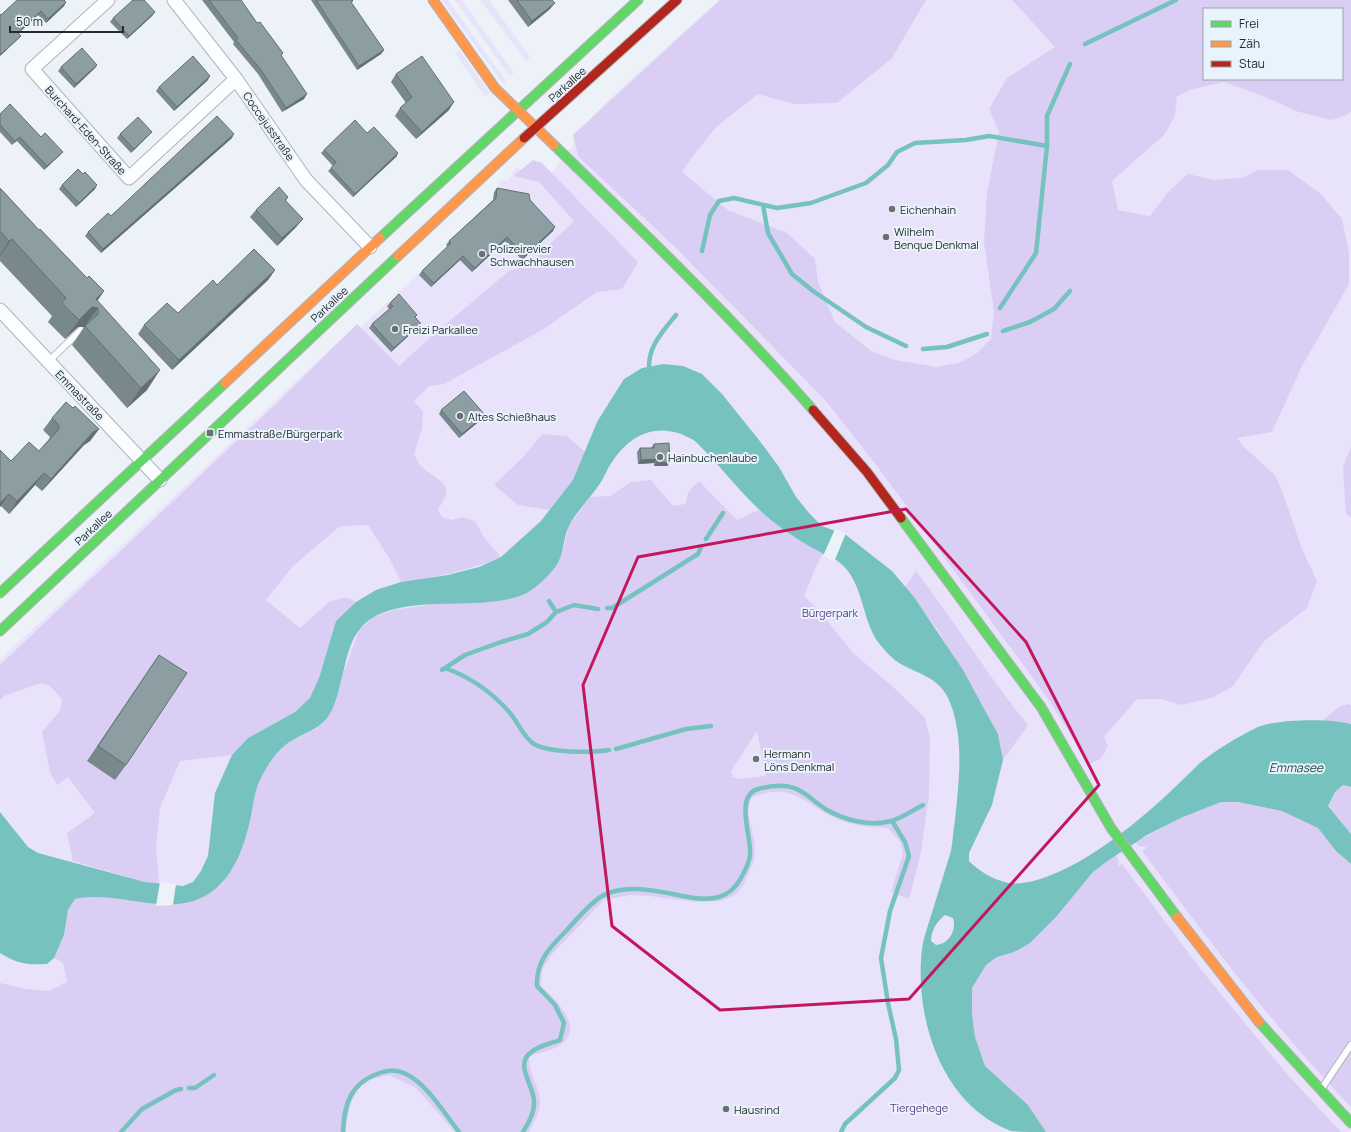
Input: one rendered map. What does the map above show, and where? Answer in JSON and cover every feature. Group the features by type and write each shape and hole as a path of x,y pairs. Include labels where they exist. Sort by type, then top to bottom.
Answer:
{"main road":[{"path":"433,0 495,88 652,240 775,366 867,472 1041,707 1111,828 1132,858 1224,979 1320,1091 1351,1123"},
{"name":"Parkallee","path":"0,593 370,247 638,0"},
{"name":"Parkallee","path":"0,630 536,128 678,0"}],"street":[{"name":"Burchard-Eden-Straße","path":"108,0 32,70 129,178 236,79"},
{"name":"Coccejusstraße","path":"174,0 236,79 306,180 370,247"},
{"name":"Emmastraße","path":"0,310 160,480"}],"lane":[{"path":"48,362 81,330"},
{"path":"1320,1091 1351,1045"}],"highlighted area":[{"path":"906,509 1026,642 1099,785 909,999 720,1010 612,926 583,685 638,557"}],"green space":[{"path":"442,0 448,0 506,81 503,84"},
{"path":"455,0 462,0 514,73 510,76"},
{"path":"480,0 489,0 530,57 526,61"},
{"name":"Bürgerpark","path":"719,0 1351,0 1351,1132 0,1132 0,660 342,338 348,339 498,200 503,191 497,185 504,179 506,181 513,176 511,173 518,167 524,174 551,174 604,104"},
{"path":"460,51 490,93 485,96 454,52"}],"shaded area":[{"path":"720,0 926,0 892,58 837,103 793,104 758,94 716,127 682,172 728,210 787,233 815,259 818,282 835,322 871,351 895,360 936,367 959,363 976,354 991,339 994,311 984,242 987,193 999,132 989,109 1007,78 1055,47 1012,0 1351,0 1351,111 1347,115 1331,120 1296,111 1261,95 1224,82 1193,89 1177,96 1175,116 1164,135 1112,181 1118,210 1150,216 1168,192 1188,174 1214,180 1241,178 1259,170 1288,170 1321,194 1342,219 1349,253 1349,284 1302,366 1272,432 1237,438 1243,446 1275,475 1285,499 1302,549 1317,581 1307,608 1264,641 1233,686 1212,698 1180,705 1162,699 1137,699 1104,737 1108,746 1101,759 1089,764 1049,700 880,470 826,401 676,248 578,156 573,135"},
{"path":"533,160 542,163 638,262 622,289 597,292 542,330 444,384 429,386 414,401 423,412 422,428 414,454 420,465 442,482 445,487 446,493 444,500 438,509 442,517 452,520 462,517 475,521 483,536 501,557 452,573 401,582 391,561 368,525 340,526 293,566 266,600 300,628 329,602 346,597 356,602 336,621 319,678 310,699 295,712 248,738 232,755 180,761 160,808 156,846 159,884 145,882 73,861 67,833 95,813 68,777 57,785 50,772 42,732 60,711 62,699 50,686 41,683 4,696 0,700 0,665 278,402 357,324 399,366 434,334 509,271 527,266 574,221 539,182 513,176"},
{"path":"542,434 567,436 586,453 573,480 551,510 518,505 494,485 524,456"},
{"path":"1351,447 1351,517 1346,514 1343,467"},
{"path":"651,480 673,506 685,504 689,491 699,481 737,520 759,510 774,523 823,554 804,596 820,612 853,653 891,685 925,718 930,739 929,795 921,852 909,899 891,892 903,854 901,843 888,828 845,822 831,816 794,795 785,792 764,794 751,798 748,812 755,845 754,861 743,886 735,895 721,901 695,902 630,895 604,900 552,954 542,970 541,986 559,1004 564,1012 570,1028 569,1036 559,1046 529,1057 529,1064 539,1094 540,1103 537,1116 529,1132 455,1132 415,1087 389,1075 368,1081 358,1091 351,1104 347,1118 346,1132 0,1132 0,983 26,989 49,991 67,982 63,963 54,958 64,935 68,910 75,899 90,895 160,904 182,903 199,900 223,883 251,815 255,791 262,774 273,758 286,744 317,728 346,666 359,630 372,618 393,610 530,591 555,568 564,546 569,526 590,497 610,496 631,482","holes":["757,731 766,776 739,779 733,777 731,771"]},
{"path":"916,571 1028,725 1003,760 998,734 985,709 937,629 905,587"},
{"path":"1348,704 1351,705 1351,724 1322,721 1339,707"},
{"path":"1343,785 1351,787 1351,834 1328,806 1335,792"},
{"path":"1221,802 1238,802 1282,811 1318,828 1336,851 1351,864 1351,1107 1295,1046 1242,982 1142,851 1147,847 1138,846 1136,842 1183,817"},
{"path":"1116,855 1119,862 1118,867 1122,864 1199,967 1288,1075 1341,1132 1046,1132 1028,1105 985,1066 975,1037 972,1014 972,988 986,965 998,957 1014,952 1056,917 1093,872"}],"water":[{"name":"Emmasee","path":"663,364 683,366 702,374 722,394 759,440 779,467 796,497 809,513 822,526 846,535 892,571 914,597 963,670 998,734 1003,760 992,805 969,853 969,861 974,866 993,878 1008,883 1023,883 1059,872 1096,852 1146,814 1201,762 1243,734 1267,724 1304,720 1331,721 1351,724 1351,787 1343,785 1335,792 1328,806 1351,834 1351,864 1336,851 1318,828 1282,811 1238,802 1221,802 1183,817 1147,835 1109,860 1093,872 1056,917 1030,943 1014,952 997,957 986,965 972,988 972,1014 975,1037 985,1066 1028,1105 1046,1132 1011,1131 987,1119 966,1101 950,1080 937,1056 928,1030 923,1002 921,975 923,945 925,934 951,851 958,790 959,742 957,727 948,698 939,685 927,677 899,663 883,648 870,627 854,581 848,571 839,562 801,541 761,512 695,441 671,431 660,430 639,436 629,442 620,451 599,485 567,529 562,553 557,565 536,587 530,591 512,598 490,602 417,605 395,609 375,616 360,629 350,646 335,703 327,718 317,727 284,746 277,753 260,779 256,789 249,827 238,859 219,886 195,901 178,904 161,904 92,897 75,899 68,910 64,935 54,958 47,964 22,963 12,960 0,953 0,812 28,847 38,853 145,882 183,886 193,882 201,871 208,856 215,793 232,755 248,738 295,712 310,698 319,678 336,621 356,602 376,590 401,582 448,575 479,567 501,557 541,521 573,480 597,422 624,379 642,368","holes":["945,915 953,918 954,927 951,936 945,942 936,945 931,941 933,930 937,923"]}],"pier":[{"path":"835,529 846,533 834,562 823,556"},
{"path":"160,882 176,884 173,905 156,906"}],"building":[{"path":"17,0 64,0 66,2 48,19 41,11 18,33 21,36 0,54 0,14 1,15"},
{"path":"133,0 144,0 155,12 129,36 113,18"},
{"path":"209,0 241,0 257,23 260,22 283,53 281,55 307,94 286,108 261,70 236,40 238,38"},
{"path":"316,0 352,0 353,1 351,2 384,50 359,66"},
{"path":"517,0 552,0 555,3 532,21"},
{"path":"82,48 97,65 76,84 61,67"},
{"path":"193,56 210,76 177,107 159,87"},
{"path":"422,56 454,102 422,132 400,108 412,97 396,74"},
{"path":"10,104 41,137 45,133 63,152 47,166 20,137 15,141 0,125 0,114"},
{"path":"217,116 234,134 103,249 88,232 108,213 111,216"},
{"path":"138,117 152,132 134,149 120,134"},
{"path":"355,120 367,133 374,127 398,153 355,194 331,168 336,162 324,150"},
{"path":"78,169 83,174 85,172 97,185 79,203 62,185"},
{"path":"279,187 288,197 285,200 303,219 282,238 256,210"},
{"path":"0,188 87,278 89,276 104,291 96,299 160,370 141,388 85,326 98,314 98,308 92,307 79,320 62,303 66,298 12,239 9,241 0,231"},
{"path":"497,188 529,194 530,200 555,227 525,256 507,237 475,268 463,256 434,283 422,271 451,243 449,241 496,198"},
{"path":"254,249 275,270 179,360 144,325 167,303 178,313 213,280 217,285"},
{"path":"399,294 417,315 415,317 421,324 394,348 372,324 393,306 390,303"},
{"name":"Altes Schießhaus","path":"464,391 485,415 462,434 441,410"},
{"path":"66,402 73,408 75,406 99,429 93,432 51,479 44,473 17,501 9,494 0,503 0,450 11,461 29,442 39,451 59,429 59,425 52,418"},
{"path":"669,443 670,462 657,463 657,459 641,460 640,448 654,448 654,444"},
{"path":"159,655 187,673 126,765 98,746"}],"waterway":[{"path":"1085,44 1176,0"},
{"path":"1000,308 1036,253 1047,146 1047,116 1070,64"},
{"path":"702,251 710,215 719,201 734,198 777,208 811,203 866,183 888,165 897,152 915,143 966,140 989,136 1047,146"},
{"path":"763,205 768,233 792,274 813,291 866,327 906,346"},
{"path":"1003,331 1030,322 1054,309 1070,291"},
{"path":"650,373 649,365 652,349 660,335 676,315"},
{"path":"923,349 947,347 987,334"},
{"path":"706,539 723,513"},
{"path":"607,608 612,608 698,554 701,547"},
{"path":"549,601 556,612"},
{"path":"442,670 465,655 528,634 547,622 556,612 574,605 598,609"},
{"path":"445,668 472,681 496,698 510,713 530,741 534,744 560,751 592,752 609,750"},
{"path":"616,749 686,729 711,726"},
{"path":"523,1132 529,1122 534,1108 534,1098 525,1071 525,1059 536,1049 560,1040 564,1023 555,1005 537,986 537,977 541,963 554,944 592,903 610,892 628,889 665,892 702,899 723,896 729,892 739,881 749,861 750,848 745,808 751,793 758,789 776,786 794,788 803,792 834,814 858,822 866,823 883,823 895,820 923,805"},
{"path":"841,1132 845,1124 895,1078 899,1070 896,1039 888,1003 881,958 890,911 909,856 905,842 892,821"},
{"path":"343,1132 347,1104 360,1083 368,1078 388,1071 398,1071 406,1074 421,1085 435,1100 459,1132"},
{"path":"189,1088 195,1088 214,1075"},
{"path":"121,1132 142,1109 176,1090 181,1089"}],"traffic: fast":[{"path":"380,238 638,0"},
{"path":"554,145 719,308 813,410"},
{"path":"0,631 398,256"},
{"path":"0,593 225,383"},
{"path":"901,518 1041,707 1111,828 1177,917"},
{"path":"1259,1022 1351,1123"}],"traffic: slow":[{"path":"433,0 495,88 554,145"},
{"path":"398,256 524,138"},
{"path":"225,383 380,238"},
{"path":"1177,917 1259,1022"}],"traffic: jam":[{"path":"524,138 677,0"},
{"path":"813,410 867,472 901,518"}],"place":[{"name":"Eichenhain","path":"892,209"},
{"name":"Wilhelm Benque Denkmal","path":"886,237"},
{"name":"Polizeirevier Schwachhausen","path":"482,254"},
{"name":"Freizi Parkallee","path":"395,329"},
{"name":"Altes Schießhaus","path":"460,416"},
{"name":"Emmastraße/Bürgerpark","path":"210,433"},
{"name":"Hainbuchenlaube","path":"660,457"},
{"name":"Hermann Löns Denkmal","path":"756,759"},
{"name":"Hausrind","path":"726,1109"}],"park label":[{"name":"Tiergehege","path":"919,1107"}]}
